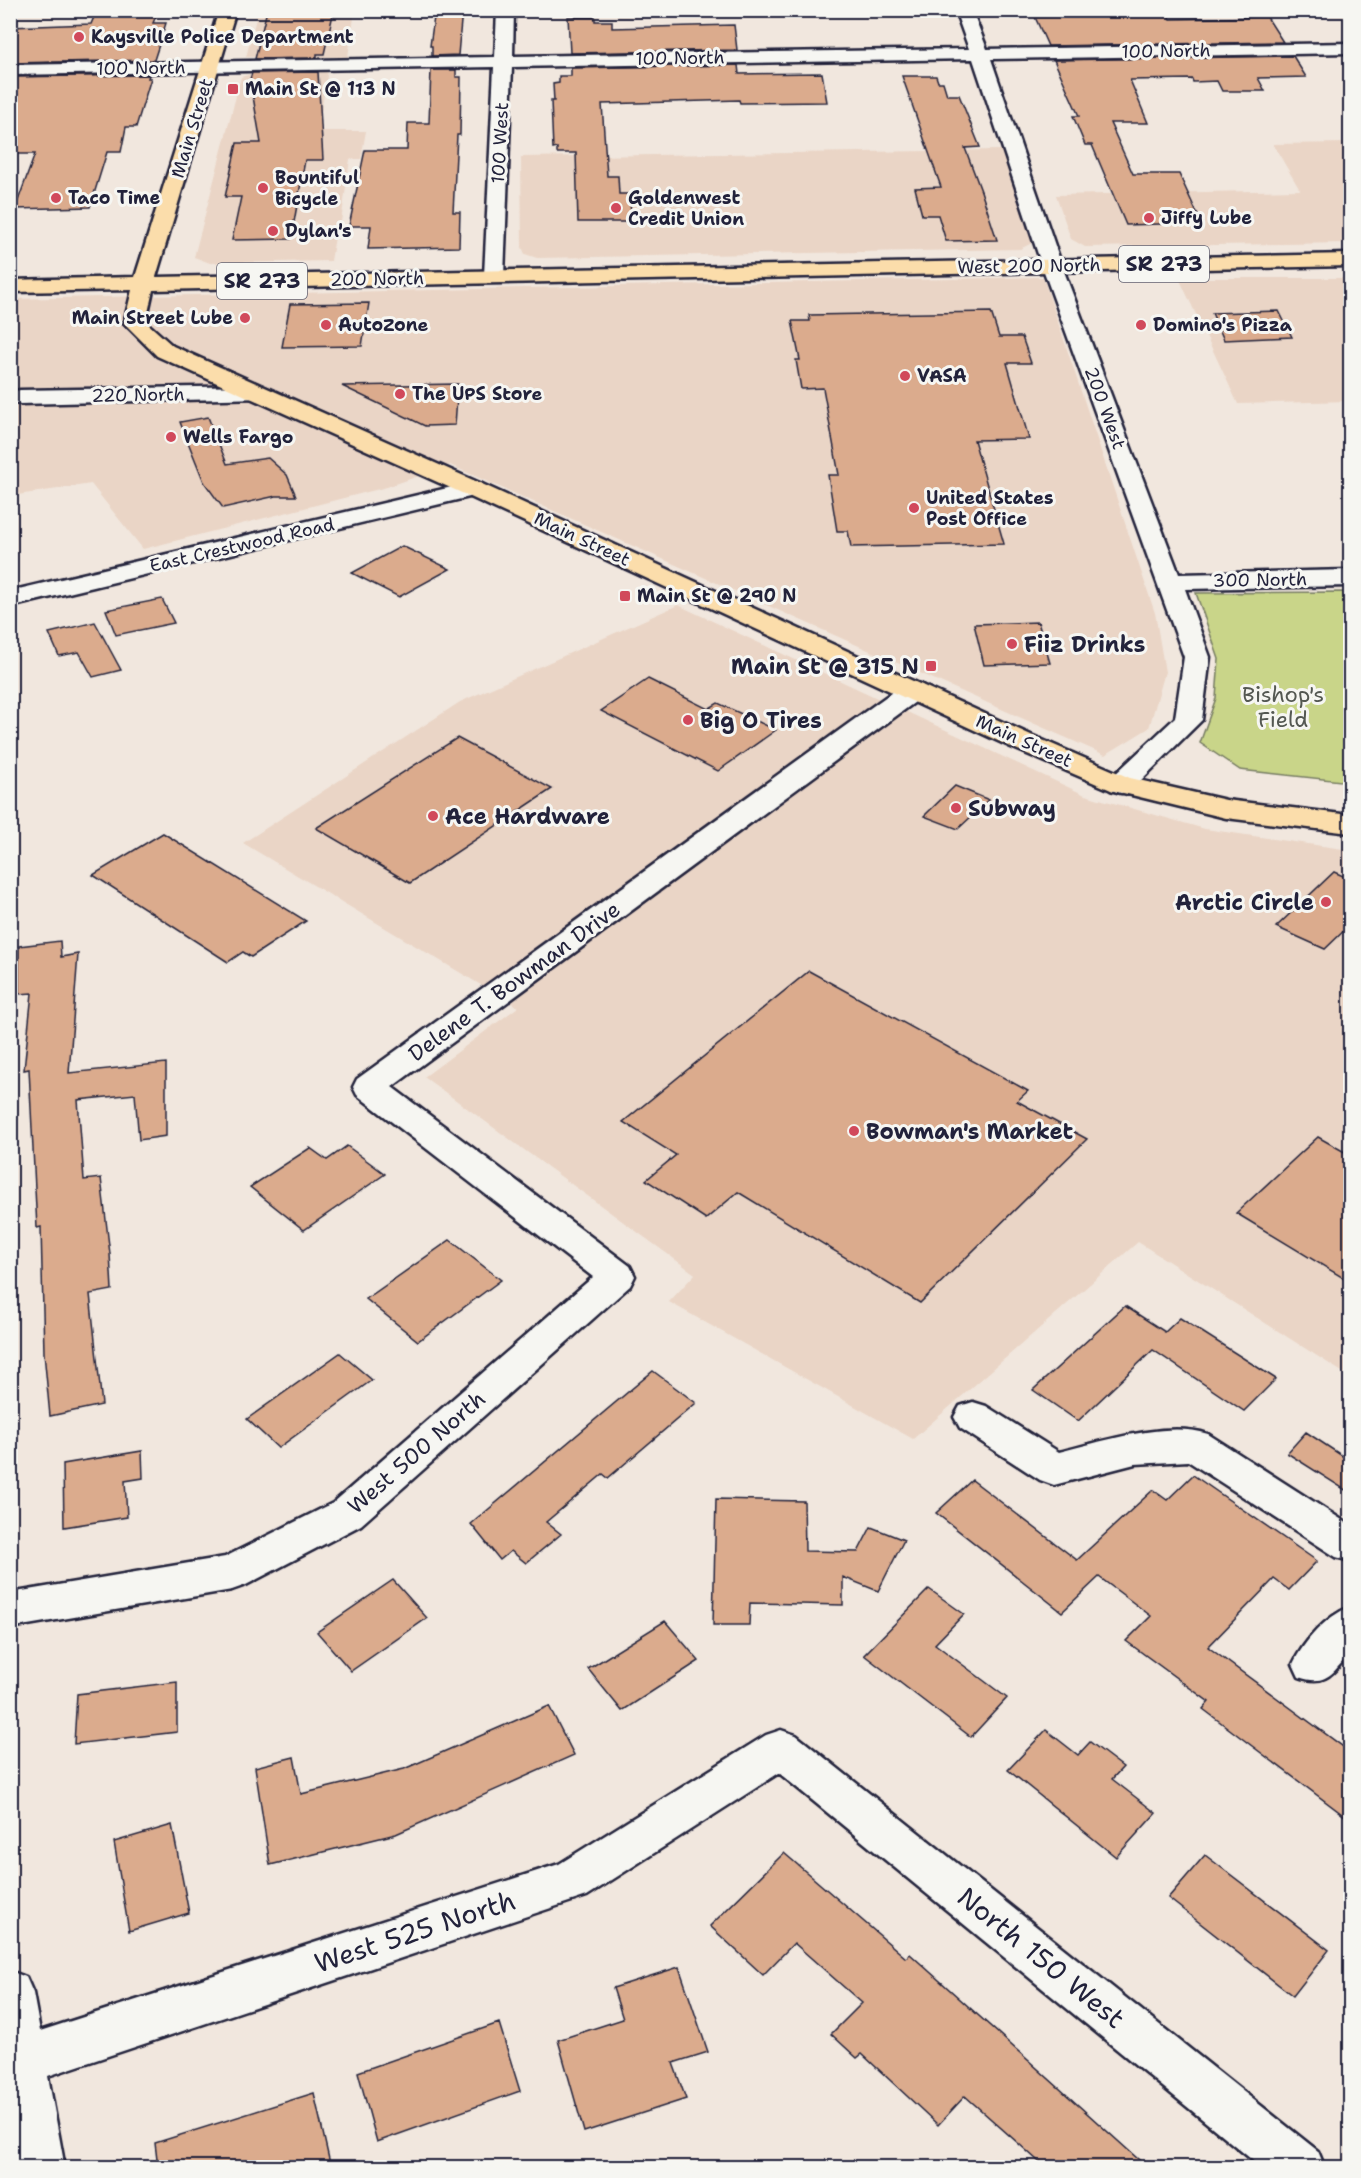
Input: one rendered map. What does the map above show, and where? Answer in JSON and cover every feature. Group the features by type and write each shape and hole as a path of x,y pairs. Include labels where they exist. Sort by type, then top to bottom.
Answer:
{"main road":[{"name":"Main Street","path":"228,10 145,283 135,323 165,351 1121,784 1227,809 1350,824"},
{"name":"West 200 North","path":"708,273 1350,260"},
{"name":"200 North","path":"10,286 708,273"}],"street":[{"name":"100 West","path":"494,276 506,10"},
{"name":"200 West","path":"963,10 1053,266 1197,657 1188,720 1121,784"},
{"name":"100 North","path":"10,70 1350,48"},
{"name":"220 North","path":"20,397 256,393"},
{"name":"East Crestwood Road","path":"10,599 473,489"},
{"name":"300 North","path":"1169,582 1350,578"},
{"name":"Delene T. Bowman Drive","path":"617,1276 369,1086 912,691"},
{"name":"West 500 North","path":"10,1611 232,1573 347,1514 617,1276"},
{"path":"974,1417 1054,1470 1135,1449 1194,1445 1350,1545"},
{"path":"1314,1664 1350,1624"},
{"name":"West 525 North","path":"22,2061 571,1881 781,1749"},
{"name":"North 150 West","path":"781,1749 1301,2168"},
{"path":"10,1993 41,2168"}],"shaded area":[{"path":"258,11 355,11 348,57 246,57"},
{"path":"328,70 318,131 366,131 361,159 350,159 340,229 336,231 331,261 210,263 194,257 241,77 257,72"},
{"path":"1350,143 1350,243 1085,247 1071,239 1056,195 1300,190 1273,144"},
{"path":"1001,150 1033,238 1032,243 1020,249 537,258 525,254 522,247 521,157"},
{"path":"1043,277 1155,613 1165,672 1149,728 1105,755 450,465 387,487 143,549 91,484 11,496 10,299"},
{"path":"1179,278 1350,278 1350,401 1238,404"},
{"path":"678,605 1085,795 1205,829 1350,850 1350,1377 1138,1242 913,1439 669,1302 695,1274 424,1077 518,1007 243,843 460,702"}],"green space":[{"name":"Bishop's Field","path":"1350,592 1350,782 1240,770 1200,743 1216,698 1219,659 1196,593"}],"building":[{"path":"267,10 334,10 324,54 317,54 317,58 255,59"},
{"path":"435,10 462,10 458,55 432,56 432,46 430,46"},
{"name":"Kaysville Police Department","path":"158,11 153,23 166,23 154,60 10,63 10,27 91,24 94,17 108,17 111,12"},
{"path":"1168,15 1170,19 1267,17 1283,42 1048,46 1035,17"},
{"path":"568,17 595,17 595,21 612,21 612,28 734,25 737,50 570,53"},
{"path":"1293,56 1306,77 1258,78 1265,91 1222,91 1217,81 1130,80 1148,123 1110,123 1133,174 1179,174 1200,220 1194,220 1195,223 1126,225 1092,145 1085,145 1073,116 1079,116 1054,60"},
{"path":"738,65 739,74 822,73 827,102 740,103 739,100 602,104 607,176 618,176 619,194 629,194 632,222 578,222 576,153 557,153 557,148 553,149 551,101 554,101 553,84 559,83 559,76 571,76 571,68"},
{"path":"431,70 456,70 456,77 461,77 460,135 457,135 453,212 460,212 459,247 368,249 371,226 349,226 365,150 407,150 408,123 429,123"},
{"path":"318,72 323,160 305,160 291,239 232,240 241,197 225,197 237,143 261,143 250,79 252,73"},
{"path":"149,75 148,78 151,78 136,127 126,127 121,152 107,152 90,207 15,209 35,154 10,154 10,77"},
{"path":"902,76 936,76 938,82 943,82 947,95 959,95 980,147 965,148 997,240 946,241 938,215 922,215 915,188 941,187"},
{"name":"AutoZone","path":"369,303 362,346 282,347 290,304"},
{"path":"1279,311 1292,337 1224,340 1212,313"},
{"name":"VASA","path":"991,312 999,337 1022,337 1031,363 1007,363 1029,439 974,440 1004,544 851,547 848,531 837,531 828,475 839,475 823,388 801,389 796,360 800,360 792,321 810,321 809,315"},
{"path":"458,384 455,425 425,426 342,386"},
{"path":"208,417 227,464 268,458 287,475 296,496 276,496 223,508 204,482 180,422"},
{"path":"402,546 450,569 399,597 352,573"},
{"path":"162,599 174,623 116,635 106,610"},
{"path":"95,622 121,670 93,677 79,652 59,656 49,633"},
{"name":"Fiiz Drinks","path":"1038,622 1050,663 984,665 974,624"},
{"name":"Big O Tires","path":"648,679 708,709 718,703 776,730 718,771 601,711"},
{"path":"457,738 552,789 410,883 316,828"},
{"name":"Subway","path":"955,786 989,800 958,829 924,816"},
{"path":"163,833 306,921 251,957 243,952 228,962 93,875"},
{"name":"Arctic Circle","path":"1334,872 1350,879 1350,925 1325,949 1276,927"},
{"path":"60,941 61,957 78,954 69,1073 166,1063 166,1136 139,1140 135,1094 78,1100 84,1180 101,1178 110,1254 112,1290 90,1294 102,1405 50,1416 44,1353 41,1227 37,1228 29,1069 24,1070 32,993 19,994 19,946"},
{"name":"Bowman's Market","path":"809,971 1028,1091 1017,1101 1087,1139 920,1303 738,1192 706,1219 646,1180 676,1155 623,1122"},
{"path":"1318,1137 1350,1155 1350,1282 1236,1213"},
{"path":"347,1146 385,1174 304,1230 250,1187 310,1148 327,1160"},
{"path":"450,1240 501,1280 418,1341 366,1299"},
{"path":"1125,1306 1165,1332 1180,1318 1276,1379 1244,1411 1153,1350 1078,1421 1033,1390"},
{"path":"340,1353 372,1380 278,1448 247,1419"},
{"path":"653,1371 696,1403 608,1478 603,1474 546,1522 561,1534 526,1563 511,1551 500,1560 471,1524"},
{"path":"1306,1432 1350,1461 1350,1493 1287,1453"},
{"path":"142,1451 143,1478 125,1481 127,1517 64,1527 63,1464"},
{"path":"1193,1475 1317,1561 1289,1590 1274,1579 1208,1647 1350,1752 1350,1820 1203,1709 1209,1702 1126,1641 1151,1616 1099,1577 1062,1612 936,1513 972,1480 1077,1560 1153,1490 1167,1500"},
{"path":"716,1499 804,1501 805,1551 858,1552 871,1527 904,1540 878,1591 843,1577 843,1605 750,1603 749,1625 713,1625"},
{"path":"393,1580 427,1618 351,1671 317,1632"},
{"path":"929,1589 964,1614 935,1644 1007,1698 971,1737 864,1655"},
{"path":"665,1621 699,1661 622,1711 588,1669"},
{"path":"177,1682 177,1732 74,1744 77,1694"},
{"path":"549,1706 574,1755 396,1834 270,1865 255,1767 294,1757 301,1794 404,1769"},
{"path":"1046,1730 1078,1755 1090,1742 1123,1767 1112,1779 1156,1813 1116,1857 1008,1770"},
{"path":"172,1825 189,1913 129,1931 114,1842"},
{"path":"784,1853 906,1958 910,1954 1148,2168 1046,2168 965,2096 938,2125 862,2054 857,2058 831,2034 862,2003 794,1943 763,1975 710,1926"},
{"path":"1205,1855 1329,1950 1293,1996 1168,1898"},
{"path":"679,1967 708,2052 673,2063 686,2099 584,2132 558,2040 623,2019 613,1988"},
{"path":"499,2023 520,2091 377,2142 358,2072"},
{"path":"314,2093 331,2168 158,2168 155,2143"}],"place":[{"name":"Kaysville Police Department","path":"79,37"},
{"name":"Main St @ 113 N","path":"233,89"},
{"name":"Bountiful Bicycle","path":"263,188"},
{"name":"Taco Time","path":"56,198"},
{"name":"Goldenwest Credit Union","path":"616,208"},
{"name":"Jiffy Lube","path":"1149,218"},
{"name":"Dylan's","path":"273,231"},
{"name":"Main Street Lube","path":"245,318"},
{"name":"AutoZone","path":"326,325"},
{"name":"Domino's Pizza","path":"1141,325"},
{"name":"VASA","path":"905,376"},
{"name":"The UPS Store","path":"400,394"},
{"name":"Wells Fargo","path":"171,437"},
{"name":"United States Post Office","path":"914,508"},
{"name":"Main St @ 290 N","path":"625,596"},
{"name":"Fiiz Drinks","path":"1012,644"},
{"name":"Main St @ 315 N","path":"931,666"},
{"name":"Big O Tires","path":"688,720"},
{"name":"Subway","path":"956,808"},
{"name":"Ace Hardware","path":"433,816"},
{"name":"Arctic Circle","path":"1326,902"},
{"name":"Bowman's Market","path":"854,1131"}]}
